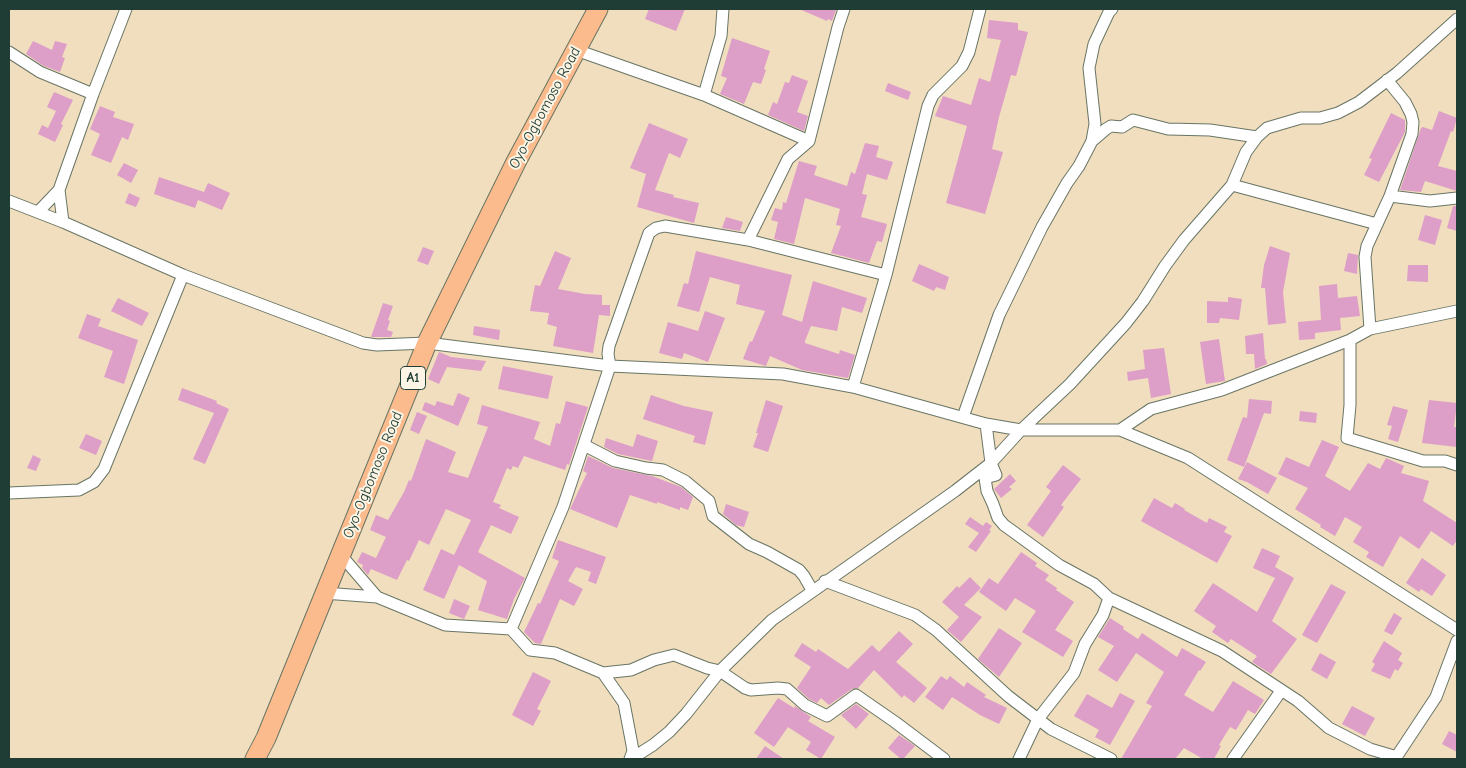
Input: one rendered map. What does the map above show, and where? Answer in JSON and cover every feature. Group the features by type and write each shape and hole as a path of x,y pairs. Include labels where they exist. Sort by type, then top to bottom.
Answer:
{"highway":[{"name":"Oyo-Ogbomoso Road","path":"255,759 266,738 427,343 516,162 598,9"}],"street":[{"path":"38,212 59,190 126,9"},
{"path":"704,95 721,36 723,9"},
{"path":"748,240 788,159 809,141 844,9"},
{"path":"853,386 886,275 928,106 933,95 962,66 969,52 980,9"},
{"path":"963,418 999,316 1042,228 1092,140 1095,124 1089,68 1094,44 1112,9"},
{"path":"630,759 653,746 669,732 720,671 764,626 992,463 1021,430 1070,384 1126,322 1143,301 1184,240 1232,185 1246,152 1256,137 1268,128 1301,118 1320,118 1338,113 1359,102 1457,19"},
{"path":"576,50 704,95 809,141"},
{"path":"9,52 40,72 93,94"},
{"path":"1370,329 1365,257 1367,246 1390,196 1412,134 1413,122 1405,102 1387,80"},
{"path":"1092,140 1111,126 1122,127 1134,120 1168,128 1210,130 1256,137"},
{"path":"1232,185 1377,224"},
{"path":"59,190 63,222"},
{"path":"1390,196 1430,201 1457,198"},
{"path":"9,201 63,222 183,275 363,343 427,343 610,366 783,374 853,386 963,418 1021,430 1120,430 1188,458 1457,630"},
{"path":"511,629 563,507 610,366 609,346 649,233 656,228 665,226 748,240 886,275"},
{"path":"9,493 79,490 94,482 104,469 183,275"},
{"path":"1120,430 1151,409 1222,390 1350,340 1370,329 1457,311"},
{"path":"1350,340 1350,405 1347,438 1423,461 1445,461 1457,465"},
{"path":"986,424 992,463 996,475 985,478 986,491 993,504 995,513 1004,525 1059,565 1094,584 1109,598 1222,651 1298,701 1329,728 1360,744 1396,758 1436,697 1457,641"},
{"path":"584,445 615,461 663,470 685,481 709,501 713,516 742,540 798,570 812,590"},
{"path":"340,554 377,597"},
{"path":"825,581 915,614 936,630 1008,696 1038,719 1064,736 1111,759"},
{"path":"324,593 377,597 445,625 511,629 530,650 555,653 603,672 631,670 654,660 674,655 720,671 750,690 787,689 805,705 827,716 856,695 944,759"},
{"path":"1019,759 1038,719 1074,673 1085,644 1103,615 1109,598"},
{"path":"603,672 624,703 633,751 630,759"},
{"path":"1233,759 1281,691"}],"building":[{"path":"649,9 685,9 676,31 645,19"},
{"path":"799,9 836,10 832,21 828,19 827,21"},
{"path":"989,20 1018,23 1018,30 1028,32 1016,76 1011,75 999,117 992,149 1003,152 985,214 946,203 967,126 935,116 943,96 971,105 979,78 990,82 1001,40 987,38"},
{"path":"732,38 770,51 761,84 753,82 744,104 720,94 727,78 721,76"},
{"path":"33,41 52,50 55,41 67,44 62,57 65,58 60,72 44,66 26,54"},
{"path":"792,75 808,81 797,112 808,116 804,131 768,115 773,102 777,104 785,82 789,83"},
{"path":"888,83 911,92 908,100 885,91"},
{"path":"54,92 73,100 61,124 63,125 55,142 38,134 42,125 48,128 56,111 47,107"},
{"path":"100,106 115,112 113,117 134,124 128,140 122,137 111,163 91,155 100,134 90,129"},
{"path":"1439,111 1457,118 1438,166 1457,171 1457,191 1425,181 1421,192 1400,190 1421,128 1432,130"},
{"path":"1391,113 1405,120 1405,132 1379,182 1364,175 1372,159 1369,158"},
{"path":"649,123 688,139 680,158 669,153 655,190 674,195 673,197 699,203 694,223 637,207 646,174 630,168"},
{"path":"865,143 879,146 876,157 893,162 887,180 867,174 862,194 867,195 861,217 887,224 882,242 877,241 869,263 831,253 841,226 836,225 840,209 805,198 794,244 774,239 778,222 771,220 775,208 782,210 783,202 786,203 799,161 817,166 814,175 847,186 851,172 855,174"},
{"path":"124,163 138,170 131,183 117,175"},
{"path":"159,177 204,192 208,183 230,193 222,210 198,200 195,208 154,194"},
{"path":"129,193 140,198 136,207 125,203"},
{"path":"1453,206 1457,206 1457,231 1447,228"},
{"path":"1425,215 1442,220 1435,245 1418,240"},
{"path":"726,217 743,222 740,231 722,228"},
{"path":"1270,246 1290,253 1283,292 1286,323 1268,325 1265,288 1261,288 1264,265"},
{"path":"423,247 434,251 428,265 417,261"},
{"path":"555,251 571,258 558,289 602,295 602,305 610,305 610,316 599,315 593,353 553,346 557,327 547,324 549,313 530,311 535,285 540,286"},
{"path":"696,251 792,275 782,315 802,322 813,281 867,298 862,313 842,307 837,331 811,326 805,341 805,343 839,354 840,350 855,355 848,378 802,370 770,356 766,366 743,359 765,311 736,304 740,285 710,277 699,312 677,306 684,283 688,284"},
{"path":"1348,253 1358,255 1357,274 1344,271"},
{"path":"919,264 949,277 945,290 936,287 934,291 912,281"},
{"path":"1408,265 1428,265 1428,282 1407,281"},
{"path":"1337,284 1338,298 1357,296 1360,316 1340,318 1341,330 1315,333 1315,339 1299,340 1298,322 1321,320 1319,286"},
{"path":"1228,297 1242,299 1239,320 1220,318 1219,323 1207,323 1207,301 1228,302"},
{"path":"118,298 149,313 142,326 111,311"},
{"path":"383,303 393,306 387,330 393,332 391,337 371,337"},
{"path":"705,311 725,318 708,362 684,353 682,359 659,353 668,322 698,331"},
{"path":"87,314 101,319 98,326 138,340 124,384 104,377 113,351 78,338"},
{"path":"474,326 500,330 499,340 473,335"},
{"path":"1263,333 1267,364 1255,369 1254,354 1246,354 1245,336"},
{"path":"1219,339 1225,381 1206,384 1200,342"},
{"path":"1164,348 1171,394 1151,398 1148,378 1128,381 1127,372 1145,369 1143,350"},
{"path":"439,352 451,357 486,361 481,371 447,367 439,384 428,379"},
{"path":"503,366 553,376 548,399 498,389"},
{"path":"182,388 217,401 216,403 229,409 205,464 193,459 214,413 178,400"},
{"path":"458,393 470,398 458,426 422,410 425,402 435,406 437,401 453,406"},
{"path":"651,395 684,406 713,412 705,445 693,442 695,436 643,419"},
{"path":"1249,399 1272,401 1271,414 1264,413 1244,467 1227,460 1243,417 1247,418"},
{"path":"766,400 783,406 768,452 753,447"},
{"path":"1429,400 1457,403 1454,427 1457,427 1457,447 1422,443"},
{"path":"566,401 588,407 569,465 567,464 565,470 524,456 518,468 513,466 511,470 507,468 493,502 501,505 499,508 519,517 511,534 491,525 478,552 525,578 514,599 507,619 478,610 487,581 459,565 444,599 423,590 441,549 454,555 471,520 446,509 429,545 419,540 397,580 371,569 368,575 362,568 363,565 357,562 362,552 376,558 386,537 370,530 376,515 388,520 409,480 411,481 426,439 456,452 448,472 468,478 488,427 477,424 482,405 540,422 534,439 550,446 556,423 560,424"},
{"path":"1393,406 1408,410 1398,442 1388,439 1392,426 1387,425"},
{"path":"1300,411 1317,413 1316,423 1299,421"},
{"path":"417,412 427,416 419,434 410,430"},
{"path":"86,434 102,441 96,455 79,448"},
{"path":"637,434 658,441 652,461 618,454 604,447 606,438 633,447"},
{"path":"1322,440 1339,447 1325,476 1350,491 1368,463 1380,469 1386,458 1404,466 1401,473 1429,481 1423,501 1457,523 1457,540 1453,546 1431,531 1419,549 1400,536 1383,567 1366,557 1369,552 1353,542 1362,527 1345,517 1335,536 1295,509 1308,488 1278,474 1286,457 1309,467"},
{"path":"33,455 41,459 36,471 27,468"},
{"path":"588,456 613,468 652,476 681,487 693,497 688,510 680,507 680,510 630,495 617,528 570,509 587,473 583,471"},
{"path":"1247,462 1277,478 1268,494 1238,479"},
{"path":"1063,465 1081,479 1061,505 1064,507 1043,537 1027,525 1051,491 1046,487"},
{"path":"1010,474 1016,481 1009,487 1012,489 1001,498 994,489"},
{"path":"1154,498 1172,508 1175,503 1207,523 1209,518 1227,527 1224,532 1232,536 1217,563 1141,521"},
{"path":"726,504 749,512 744,527 736,525 723,514"},
{"path":"970,517 983,526 986,522 992,526 989,530 991,531 976,552 968,547 979,533 965,524"},
{"path":"558,540 606,557 596,584 588,581 591,572 576,567 568,581 583,589 574,606 560,599 541,644 535,643 524,632 538,603 540,604 559,561 552,558"},
{"path":"1262,548 1280,556 1275,567 1294,578 1272,621 1297,639 1271,674 1252,662 1257,656 1231,639 1228,643 1212,632 1216,626 1194,611 1213,583 1257,612 1275,578 1253,568"},
{"path":"1021,552 1037,563 1035,566 1049,575 1045,580 1074,602 1055,630 1073,641 1063,657 1022,632 1036,611 1015,598 1006,611 979,592 989,578 998,584"},
{"path":"1422,558 1446,575 1432,596 1421,589 1419,592 1406,583"},
{"path":"970,577 981,588 964,605 982,617 961,642 947,630 959,617 942,602 957,586 959,588"},
{"path":"1331,584 1346,592 1317,643 1302,635"},
{"path":"454,599 470,606 464,619 449,613"},
{"path":"1394,613 1402,618 1392,635 1384,631"},
{"path":"1110,618 1138,639 1142,633 1177,657 1182,648 1206,662 1184,695 1213,712 1233,681 1264,700 1255,714 1248,710 1236,730 1230,727 1219,745 1221,746 1214,759 1203,759 1184,748 1175,759 1121,759 1152,706 1146,703 1164,672 1136,653 1117,682 1098,670 1114,646 1098,637"},
{"path":"999,628 1022,643 999,677 978,659"},
{"path":"899,631 913,644 896,662 927,688 914,703 904,695 902,698 874,670 858,688 852,689 829,705 821,698 817,703 809,699 797,688 811,667 794,656 802,643 816,652 818,649 848,669 872,645 879,652"},
{"path":"1384,641 1402,653 1398,660 1403,663 1398,671 1395,669 1390,679 1371,671 1375,664 1372,662"},
{"path":"1320,653 1336,662 1327,679 1311,670"},
{"path":"533,672 551,681 537,709 541,711 533,726 512,715"},
{"path":"941,676 947,680 950,676 964,687 967,682 986,695 984,697 1007,708 999,724 980,715 952,697 943,710 925,697"},
{"path":"1120,693 1135,701 1110,745 1095,737 1099,730 1074,716 1087,694 1112,708"},
{"path":"778,698 794,708 795,706 811,717 808,721 835,737 821,759 806,750 811,742 788,727 774,747 754,733"},
{"path":"856,704 869,714 856,729 841,715"},
{"path":"1352,706 1375,718 1365,736 1342,724"},
{"path":"1449,731 1457,735 1457,752 1442,744"},
{"path":"899,735 915,746 903,759 888,748"},
{"path":"765,746 784,759 756,759"}]}
